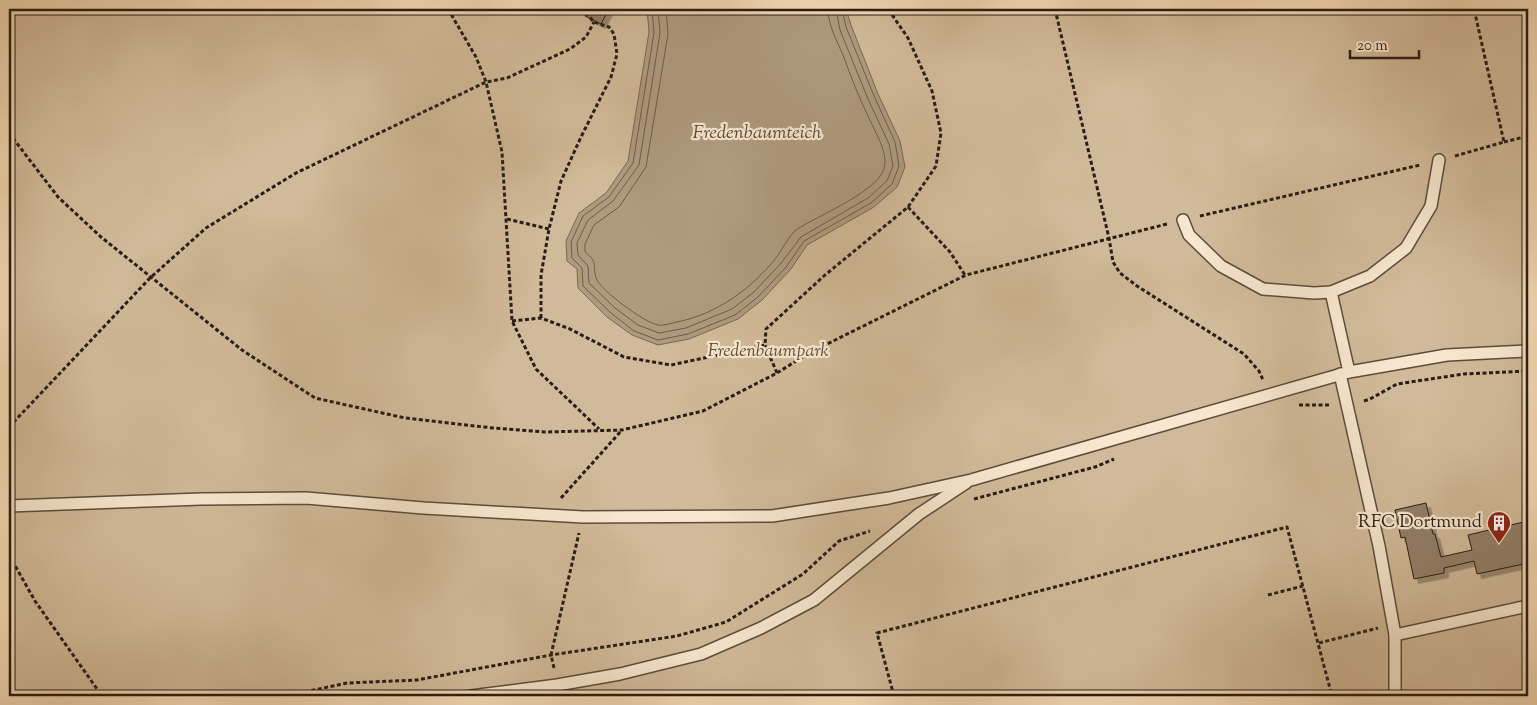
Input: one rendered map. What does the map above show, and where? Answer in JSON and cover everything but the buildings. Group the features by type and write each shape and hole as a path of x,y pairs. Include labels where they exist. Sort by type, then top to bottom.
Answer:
{"lane":[{"path":"1183,220 1189,235 1221,266 1263,289 1314,293 1331,292 1370,276 1406,248 1431,206 1439,160"},
{"path":"1331,292 1344,373 1394,629 1395,696"},
{"path":"9,506 201,499 306,498 583,518 772,516 889,498 971,480 1344,373 1447,355 1528,351"},
{"path":"471,696 557,685 620,674 701,654 761,628 814,600 919,514 971,480"},
{"path":"1394,629 1528,606"}],"path":[{"path":"131,9 148,12 170,9"},
{"path":"448,9 476,57 486,82 502,152 512,321 536,368 599,430"},
{"path":"541,318 541,275 549,229 562,181 611,76 617,54 614,34 609,27 594,22 582,9"},
{"path":"776,373 765,344 766,329 825,275 908,207 936,166 941,133 932,91 908,38 888,9"},
{"path":"1055,9 1113,262 1120,273 1137,286 1244,354 1259,371 1269,395"},
{"path":"1474,9 1504,142"},
{"path":"9,427 150,278 206,228 296,173 486,82 506,78 570,49 586,37 594,22"},
{"path":"9,134 58,197 100,238 242,350 315,398 405,418 545,432 622,430 703,411 776,373 807,354 966,275 1183,220 1439,160 1528,136"},
{"path":"908,207 950,252 966,275"},
{"path":"507,219 549,229"},
{"path":"512,321 541,318 570,329 624,357 672,365 765,344"},
{"path":"546,515 622,430"},
{"path":"557,685 551,655 583,518"},
{"path":"894,696 877,632 1287,527 1332,696"},
{"path":"9,554 35,601 102,696"},
{"path":"1268,595 1303,586"},
{"path":"1319,643 1394,629"}],"green space":[{"name":"Fredenbaumpark","path":"9,9 1528,9 1528,696 875,696 874,694 863,696 9,696"}],"water":[{"name":"Fredenbaumteich","path":"647,9 846,9 878,94 900,141 905,167 897,187 874,207 807,245 791,269 762,300 738,319 689,339 658,345 632,335 607,317 578,288 577,269 567,261 566,241 579,213 606,193 628,161 649,32"}],"place":[{"name":"RFC Dortmund","path":"1499,544"}]}
